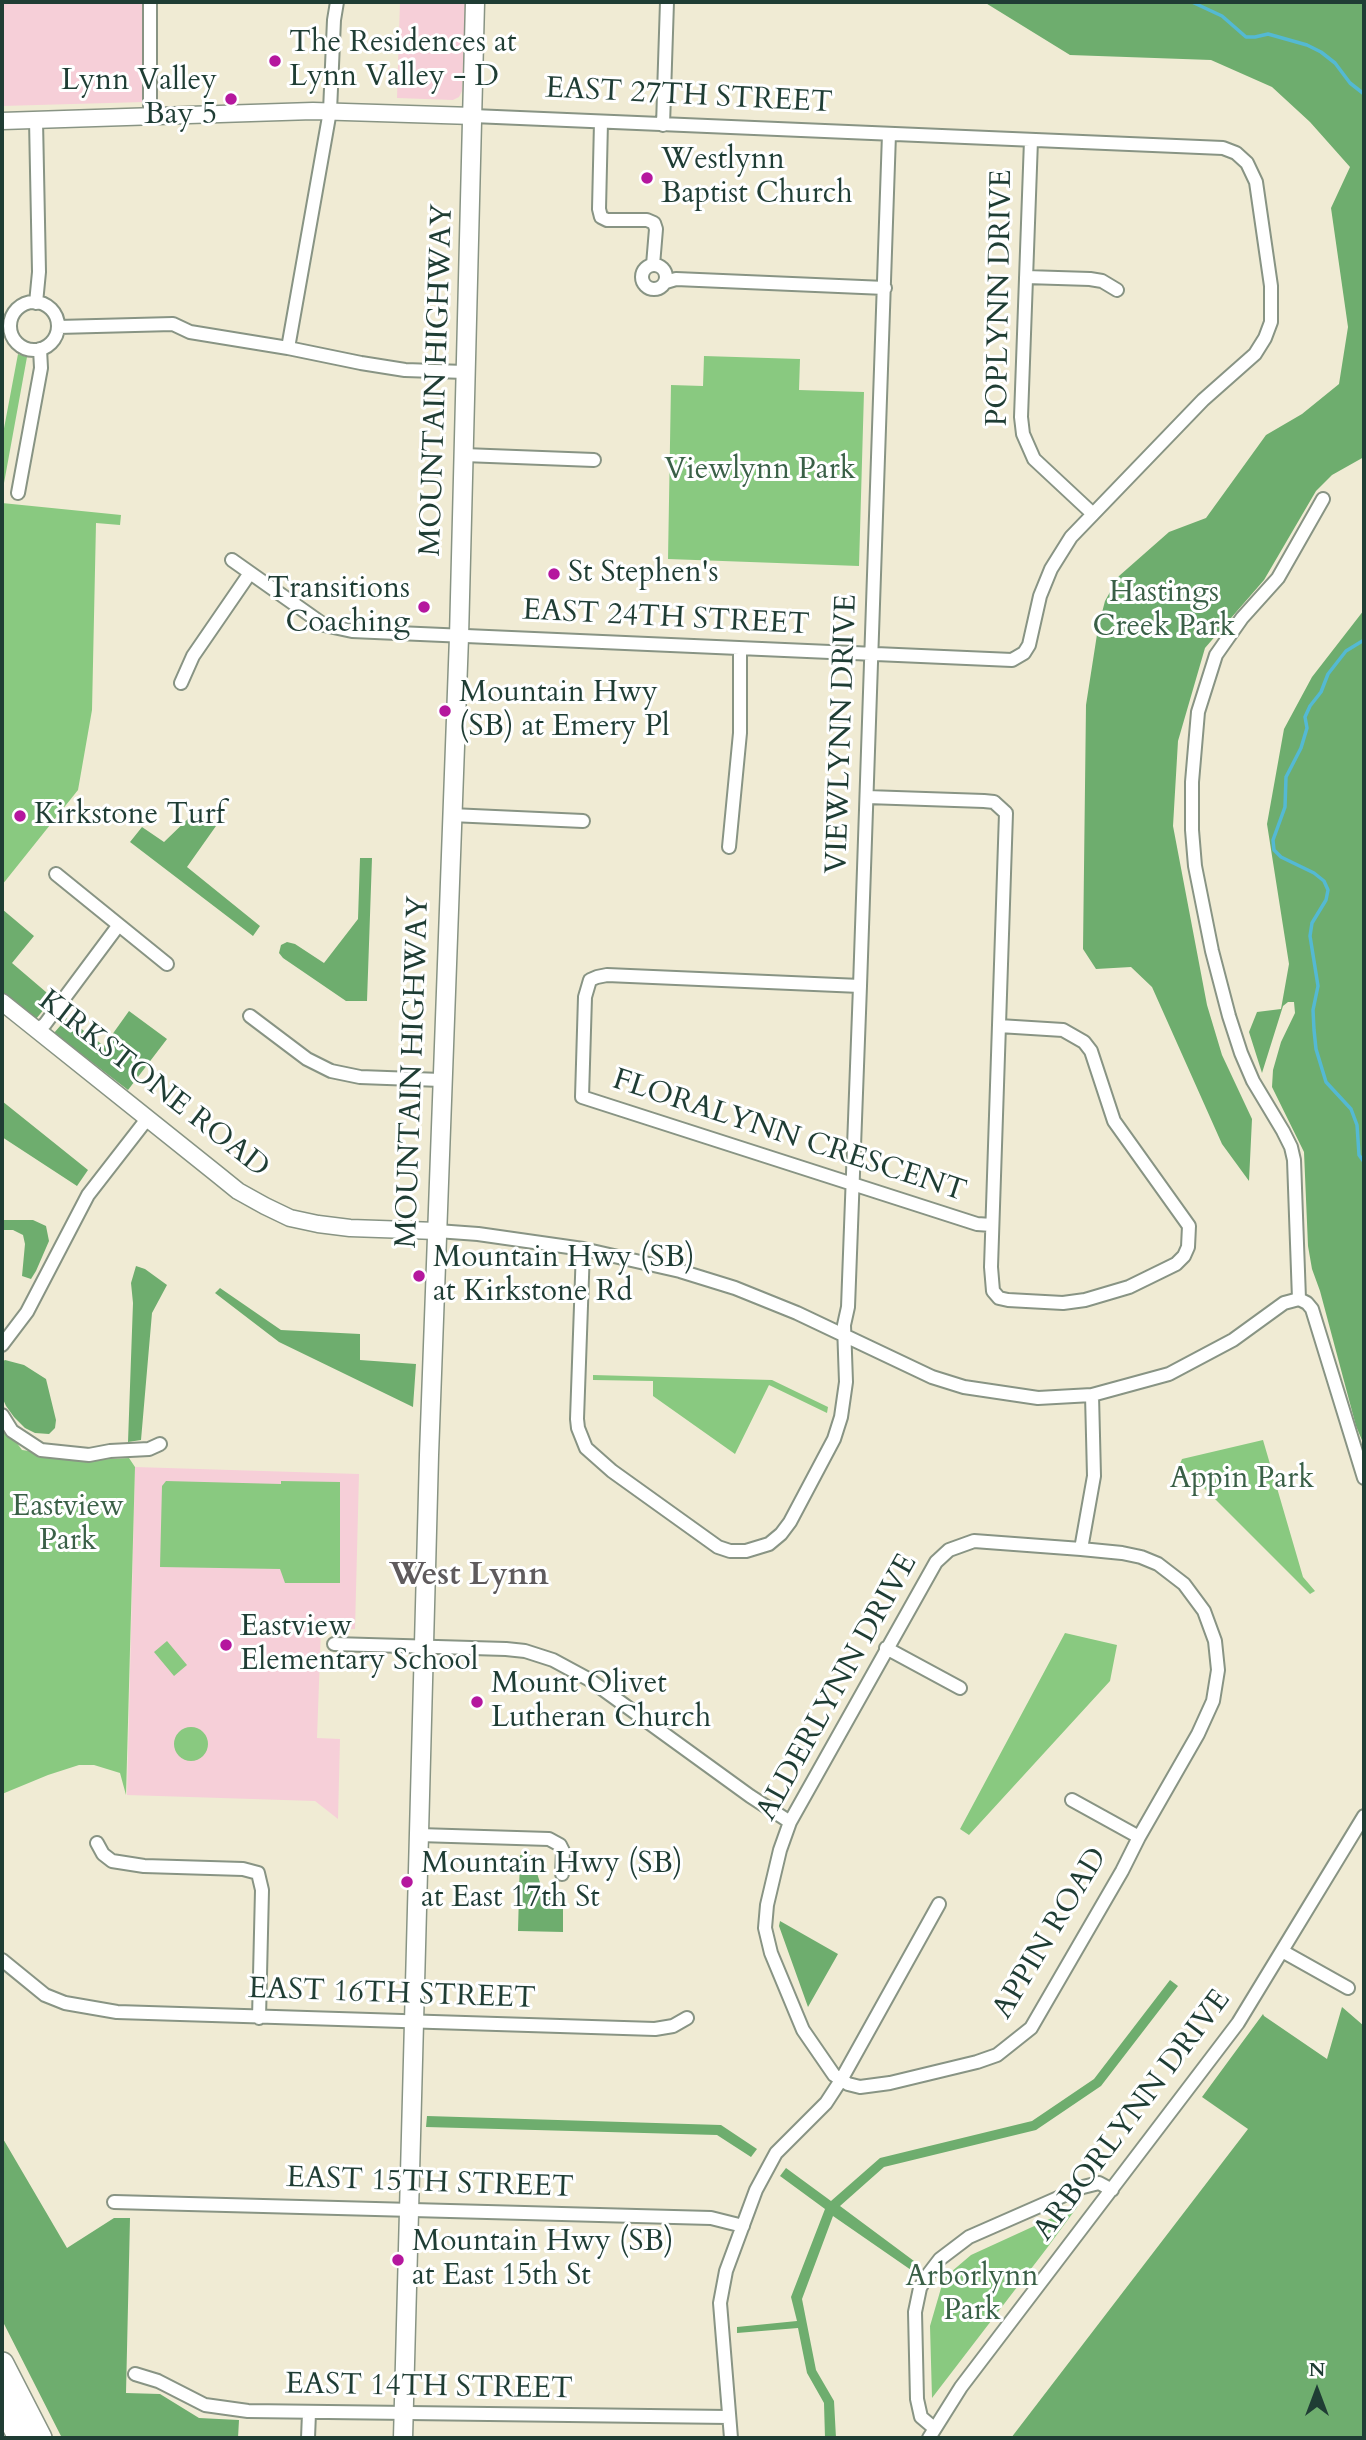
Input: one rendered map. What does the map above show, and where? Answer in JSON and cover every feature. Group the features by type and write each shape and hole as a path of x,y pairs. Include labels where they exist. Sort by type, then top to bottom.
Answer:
{"highway":[{"path":"2,2364 40,2438"},
{"path":"2,2402 20,2438"}],"main road":[{"name":"MOUNTAIN HIGHWAY","path":"403,2438 428,1464 464,455 475,2"}],"street":[{"path":"150,2 150,117"},
{"path":"288,348 330,111 337,2"},
{"path":"663,125 667,2"},
{"name":"EAST 27TH STREET","path":"2,121 330,111 1206,146 1236,153 1247,163 1256,183 1271,286 1271,322 1265,338 1255,354 1203,400 1071,537 1051,569 1040,596 1030,645 1024,653 1012,660 997,661"},
{"path":"36,120 39,272 36,303"},
{"path":"601,122 601,216 607,220 647,220 654,223 656,229 653,265"},
{"name":"VIEWLYNN DRIVE","path":"583,1249 577,1419 586,1448 612,1471 708,1540 730,1551 758,1549 769,1544 781,1534 828,1451 838,1428 844,1402 889,134"},
{"name":"POPLYNN DRIVE","path":"1031,139 1021,417 1023,433 1034,459 1093,514"},
{"path":"666,282 666,271 659,265 644,270 644,283 649,288 657,289 676,279 885,288"},
{"path":"1026,277 1090,279 1102,281 1117,290"},
{"path":"27,303 36,303 50,309 55,315 58,327 51,343 31,350 22,347 11,334 10,324 18,308 27,303"},
{"path":"58,327 173,324 190,332 361,363 405,370 465,372"},
{"path":"18,493 41,368 40,349"},
{"path":"464,455 594,460"},
{"path":"1299,1299 1294,1160 1283,1131 1253,1081 1229,1016 1212,951 1195,866 1192,782 1198,712 1216,654 1242,618 1278,578 1323,499"},
{"name":"EAST 24TH STREET","path":"232,560 324,625 370,633 997,661"},
{"path":"181,683 193,656 250,573"},
{"path":"729,847 740,733 740,649"},
{"path":"867,797 994,802 1006,813 990,1279 996,1295 1008,1300 1063,1303 1110,1293 1148,1279 1175,1264 1184,1256 1190,1237 1185,1218 1114,1121 1091,1051 1084,1042 1063,1030 999,1026"},
{"path":"451,815 583,821"},
{"path":"56,874 167,964"},
{"path":"37,1030 45,1024 118,926"},
{"name":"FLORALYNN CRESCENT","path":"860,986 607,975 597,977 590,980 584,997 582,1097 977,1224 992,1225"},
{"name":"KIRKSTONE ROAD","path":"2,1002 238,1191 290,1217 350,1228 437,1231"},
{"path":"250,1016 307,1059 331,1072 360,1077 441,1080"},
{"path":"2,1345 27,1312 88,1195 148,1119"},
{"path":"437,1231 583,1249 680,1271 735,1288 845,1335 932,1377 964,1387 1038,1398 1091,1395 1144,1382 1190,1365 1233,1340 1284,1303 1299,1299 1312,1309 1364,1478"},
{"path":"1081,1549 1094,1476 1091,1395"},
{"path":"2,1415 12,1431 41,1450 89,1455 149,1449 160,1444"},
{"name":"ALDERLYNN DRIVE","path":"841,2080 834,2075 803,2030 771,1953 765,1928 777,1861 790,1822 927,1576 949,1549 974,1541 1081,1549"},
{"name":"APPIN ROAD","path":"841,2080 860,2087 938,2072 997,2055 1022,2038 1045,2006 1122,1871 1198,1734 1213,1701 1218,1670 1215,1641 1204,1611 1184,1584 1173,1574 1141,1557 1081,1549"},
{"path":"334,1644 525,1651 573,1669 790,1822"},
{"path":"886,1648 960,1688"},
{"path":"1072,1800 1139,1837"},
{"name":"ARBORLYNN DRIVE","path":"931,2433 961,2387 1238,2023 1364,1816"},
{"path":"419,1835 549,1839 560,1845 563,1851 562,1874"},
{"path":"97,1843 103,1854 113,1861 144,1866 258,1873 262,1890 259,2018"},
{"path":"731,2438 720,2303 726,2271 743,2226 769,2163 826,2103 939,1905"},
{"path":"1282,1951 1348,1988"},
{"name":"EAST 16TH STREET","path":"2,1960 45,1995 94,2010 134,2014 655,2029 673,2026 687,2018"},
{"path":"931,2433 921,2417 917,2399 915,2312 920,2288 927,2276 940,2259 969,2237 1083,2187 1099,2183 1112,2190"},
{"name":"EAST 15TH STREET","path":"114,2202 711,2218 743,2226"},
{"name":"EAST 14TH STREET","path":"135,2374 158,2381 205,2405 248,2411 730,2417"},
{"path":"308,2438 309,2413"}],"shaded area":[{"path":"2,2 147,2 144,102 2,106"},
{"path":"400,2 465,2 462,91 459,97 453,100 397,98"},
{"name":"Eastview Elementary School","path":"135,1467 359,1474 355,1629 321,1628 317,1738 340,1739 338,1819 315,1801 127,1795"}],"green space":[{"name":"Hastings Creek Park","path":"984,2 1364,2 1364,457 1332,475 1316,491 1264,580 1205,648 1178,741 1173,826 1207,1005 1222,1055 1252,1119 1249,1181 1222,1144 1152,987 1131,967 1096,969 1083,949 1086,705 1098,628 1105,601 1119,576 1169,532 1206,518 1266,435 1302,414 1339,384 1348,327 1331,208 1350,167 1310,122 1272,87 1211,60 1070,55"},
{"path":"18,354 27,357 2,494 2,439"},
{"name":"Viewlynn Park","path":"704,356 800,359 799,390 864,392 859,566 668,559 671,385 703,386"},
{"path":"2,503 121,515 120,525 96,523 92,710 78,790 2,885"},
{"name":"Hastings Creek Park","path":"1364,610 1364,1445 1356,1426 1312,1269 1308,1246 1304,1152 1272,1087 1273,1070 1281,1042 1295,1013 1294,1002 1283,1006 1262,1073 1249,1032 1257,1012 1281,1009 1289,964 1267,824 1284,729 1312,677"},
{"path":"193,814 203,815 216,826 187,867 260,926 253,936 130,842 142,827 164,842"},
{"path":"360,858 372,858 367,1001 346,1001 279,953 281,945 287,942 295,944 324,963 358,919"},
{"path":"2,909 34,936 12,963 53,998 36,1019 2,992"},
{"path":"129,1011 167,1039 128,1090 54,1033 67,1018 104,1046"},
{"path":"2,1101 88,1170 77,1186 2,1137"},
{"path":"2,1220 33,1220 46,1226 49,1241 31,1279 22,1276 25,1244 23,1235 13,1230 2,1230"},
{"path":"136,1266 145,1269 167,1285 152,1313 141,1440 128,1442 133,1303 131,1283"},
{"path":"220,1288 281,1330 360,1334 360,1360 416,1364 413,1407 279,1342 215,1293"},
{"path":"5,1360 24,1365 46,1379 56,1420 55,1428 49,1434 35,1433 25,1428 6,1406 2,1397 2,1362"},
{"path":"593,1375 772,1380 828,1407 827,1413 769,1385 735,1454 653,1396 653,1381 593,1380"},
{"name":"Eastview Park","path":"2,1423 22,1450 91,1460 129,1458 135,1467 126,1795 120,1773 94,1765 79,1765 2,1794"},
{"name":"Appin Park","path":"1263,1440 1303,1577 1315,1591 1310,1594 1180,1464 1182,1459"},
{"path":"166,1481 281,1484 281,1481 340,1482 340,1583 285,1583 280,1569 160,1567 162,1486"},
{"path":"1065,1633 1117,1645 1110,1681 969,1835 960,1829"},
{"path":"167,1641 187,1665 174,1676 154,1652"},
{"path":"191,1727 203,1732 208,1744 203,1756 191,1761 179,1756 174,1744 179,1732"},
{"path":"520,1855 537,1856 537,1873 541,1886 551,1895 563,1898 563,1932 518,1931"},
{"path":"780,1921 838,1954 808,2007 779,1926"},
{"path":"1170,1980 1178,1986 1101,2086 1036,2130 884,2167 840,2206 914,2261 911,2270 833,2216 802,2299 816,2370 834,2401 836,2438 825,2438 824,2403 807,2373 798,2328 737,2333 737,2327 797,2321 791,2297 825,2209 780,2176 786,2168 831,2201 880,2158 1032,2121 1094,2079"},
{"path":"1342,2007 1364,2026 1364,2438 1011,2438 1248,2129 1202,2097 1263,2014 1327,2059"},
{"path":"427,2116 721,2125 757,2149 751,2157 717,2135 426,2127"},
{"path":"2,2137 67,2248 114,2218 130,2218 126,2393 160,2394 199,2418 239,2420 238,2438 62,2438 2,2320"},
{"name":"Arborlynn Park","path":"1078,2206 932,2398 930,2326 944,2278 971,2255"}],"waterway":[{"path":"1192,2 1222,16 1246,37 1268,34 1307,45 1321,52 1364,94"},
{"path":"1364,640 1346,651 1328,674 1321,692 1310,706 1305,717 1307,728 1301,748 1286,777 1285,807 1273,840 1274,850 1281,857 1314,873 1324,881 1328,890 1326,900 1312,923 1310,936 1318,986 1313,1010 1316,1049 1326,1082 1351,1109 1357,1125 1359,1155 1364,1162"}],"place":[{"name":"The Residences at Lynn Valley - D","path":"275,61"},
{"name":"Lynn Valley Bay 5","path":"231,99"},
{"name":"Westlynn Baptist Church","path":"647,178"},
{"name":"St Stephen's","path":"554,574"},
{"name":"Transitions Coaching","path":"424,607"},
{"name":"Mountain Hwy (SB) at Emery Pl","path":"445,711"},
{"name":"Kirkstone Turf","path":"20,816"},
{"name":"Mountain Hwy (SB) at Kirkstone Rd","path":"419,1276"},
{"name":"Eastview Elementary School","path":"226,1645"},
{"name":"Mount Olivet Lutheran Church","path":"477,1702"},
{"name":"Mountain Hwy (SB) at East 17th St","path":"407,1882"},
{"name":"Mountain Hwy (SB) at East 15th St","path":"398,2260"}],"district":[{"name":"West Lynn","path":"469,1577"}]}
